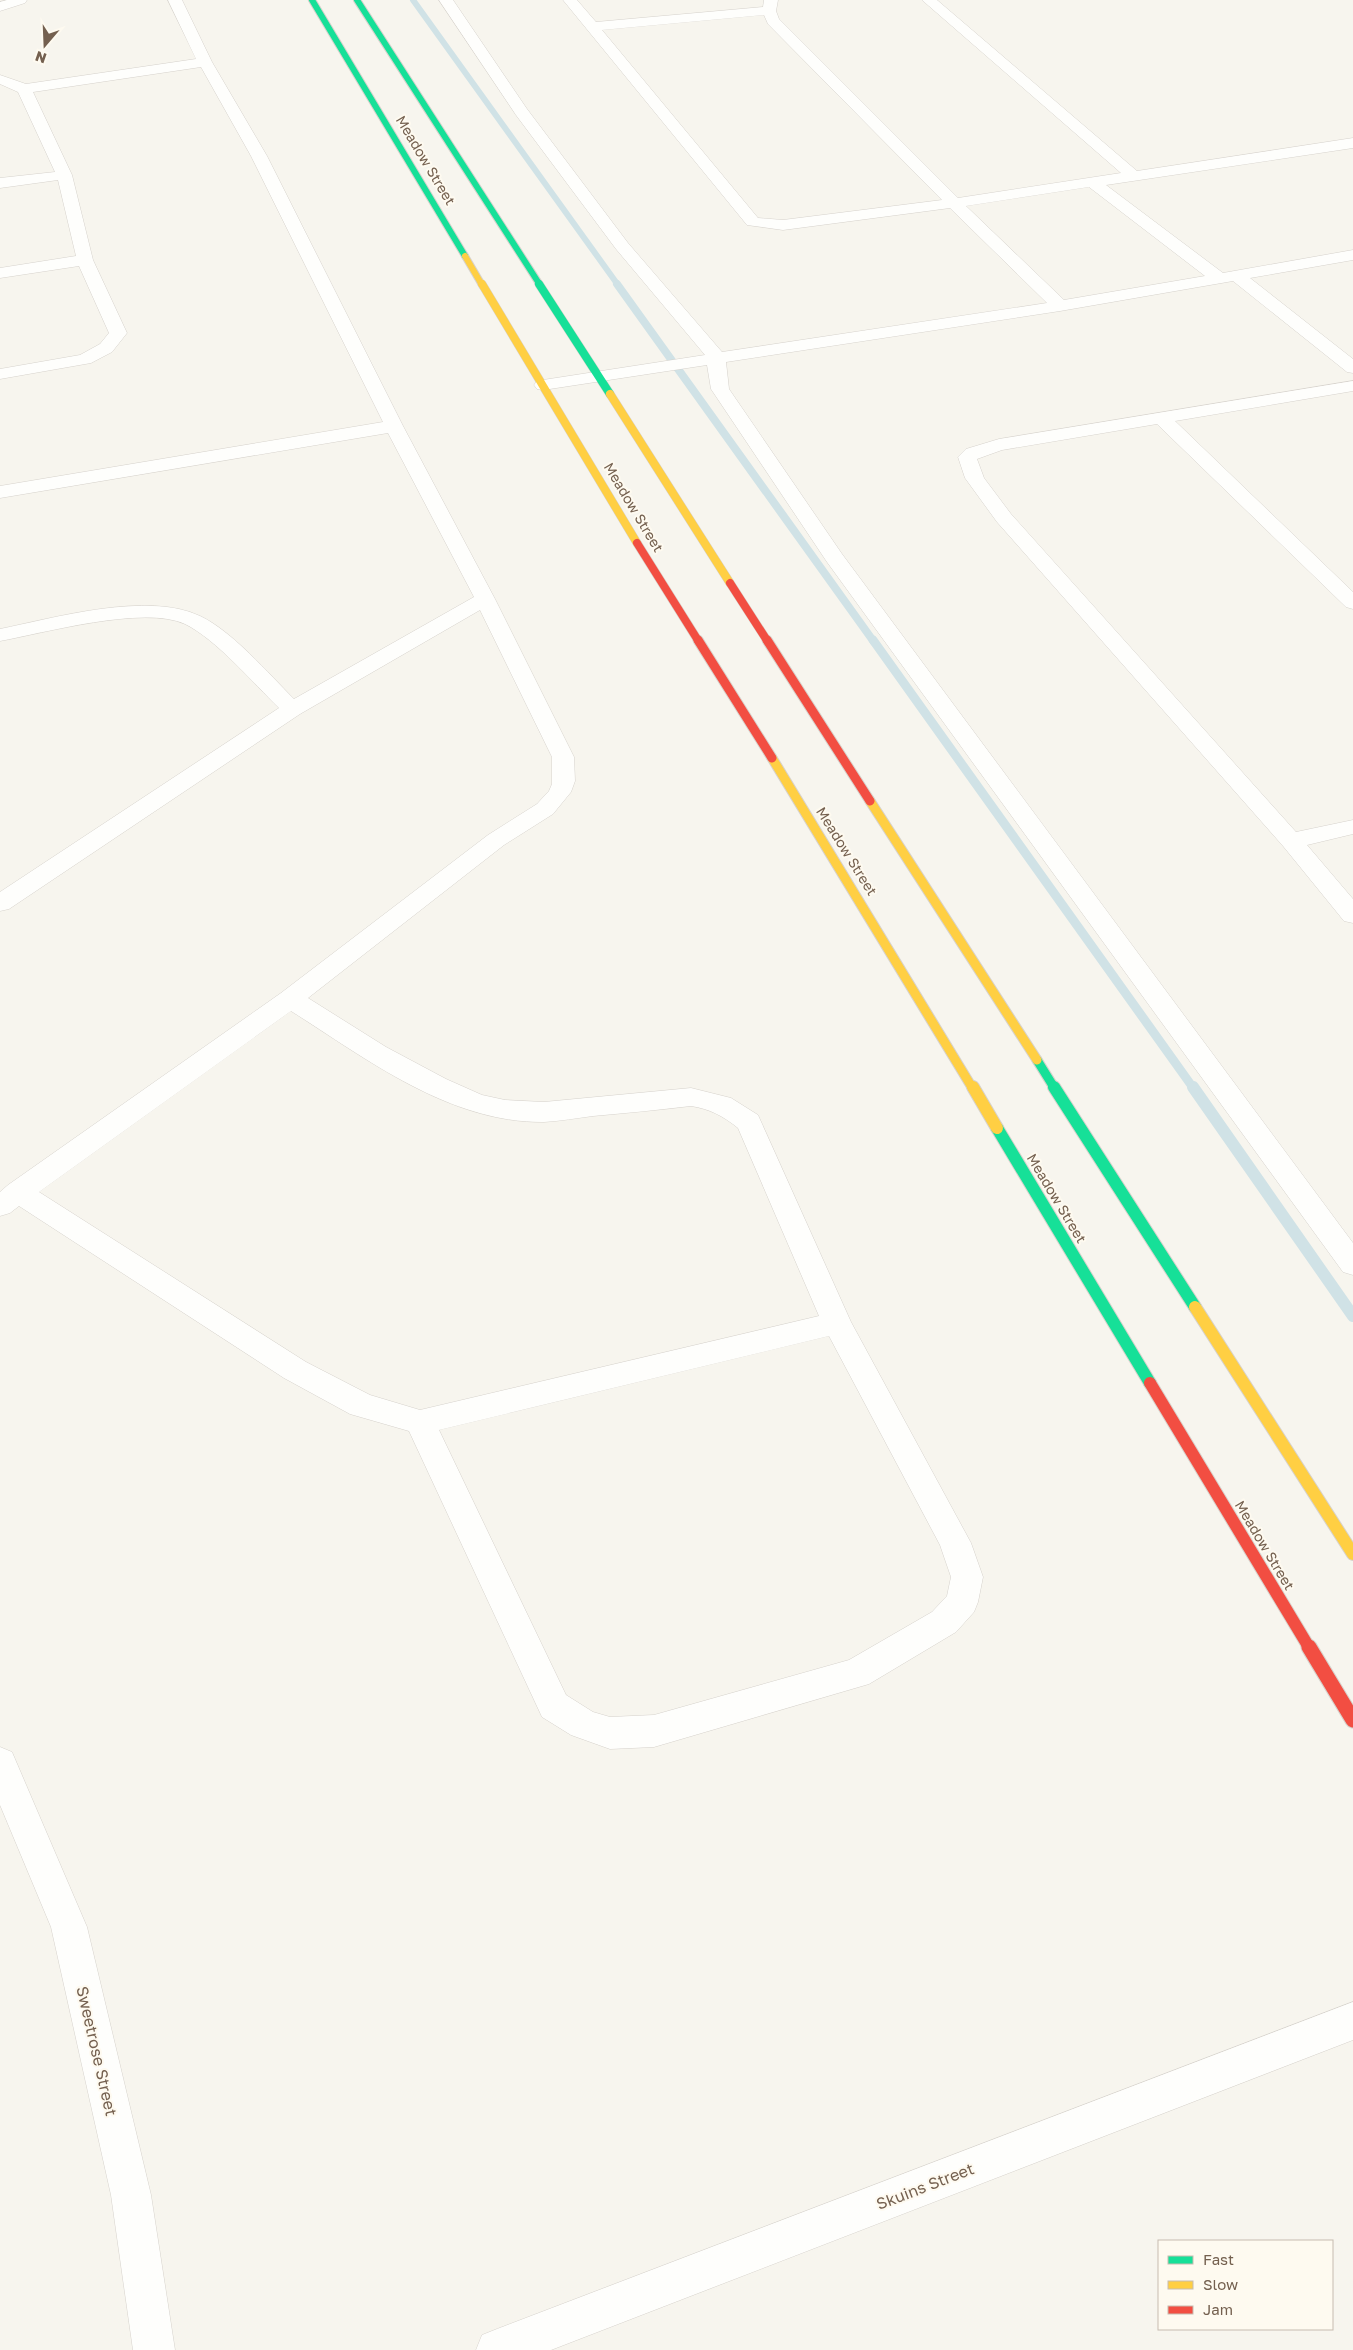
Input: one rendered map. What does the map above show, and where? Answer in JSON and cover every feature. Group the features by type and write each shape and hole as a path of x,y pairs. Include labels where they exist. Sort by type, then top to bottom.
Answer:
{"street":[{"path":"0,8 20,0"},
{"path":"175,0 205,62 258,156 394,426 486,599 563,756 564,786 550,804 531,820 496,840 290,999 9,1199 295,1370 361,1405 420,1422 836,1324"},
{"name":"Meadow Street","path":"312,0 665,589 848,880 1353,1720"},
{"name":"Meadow Street","path":"357,0 1353,1554"},
{"path":"446,0 521,112 710,359 716,370 720,389 834,558 1353,1264"},
{"path":"570,0 753,222 784,225 954,203 1353,143"},
{"path":"929,0 1110,154 1133,176"},
{"path":"592,27 770,5 773,21 954,203 1060,306"},
{"path":"0,79 24,89 205,62"},
{"path":"0,374 86,359 106,348 118,333 86,260 64,175 24,89"},
{"path":"0,183 64,175"},
{"path":"1092,182 1219,278"},
{"path":"543,385 598,375 1060,306 1353,255"},
{"path":"0,273 86,260"},
{"path":"1236,275 1353,368"},
{"path":"1353,386 999,445 973,453 967,457 975,478 1004,518 1291,841 1353,915"},
{"path":"1162,419 1353,603"},
{"path":"0,492 394,426"},
{"path":"0,903 292,709 486,599"},
{"path":"0,635 129,612 167,612 190,619 209,631 292,709"},
{"path":"1291,841 1353,827"},
{"path":"290,999 377,1053 437,1086 476,1104 505,1109 544,1112 690,1097 713,1100 732,1108 749,1122 836,1324 955,1543 967,1576 962,1602 944,1622 857,1673 654,1731 610,1733 583,1724 554,1706 420,1422"},
{"name":"Sweetrose Street","path":"0,1763 69,1927 131,2195 154,2350"},
{"name":"Skuins Street","path":"497,2350 1353,2022"}],"waterway":[{"path":"413,0 618,285"},
{"path":"617,284 874,642"},
{"path":"873,640 1194,1089"},
{"path":"1193,1087 1353,1316"}],"traffic: fast":[{"path":"312,0 465,256"},
{"path":"357,0 610,394"},
{"path":"1037,1060 1195,1307"},
{"path":"997,1128 1150,1383"}],"traffic: slow":[{"path":"465,256 637,543"},
{"path":"610,394 730,583"},
{"path":"772,758 997,1128"},
{"path":"870,801 1037,1060"},
{"path":"1195,1307 1353,1554"}],"traffic: jam":[{"path":"637,543 772,758"},
{"path":"730,583 870,801"},
{"path":"1150,1383 1353,1720"}]}
